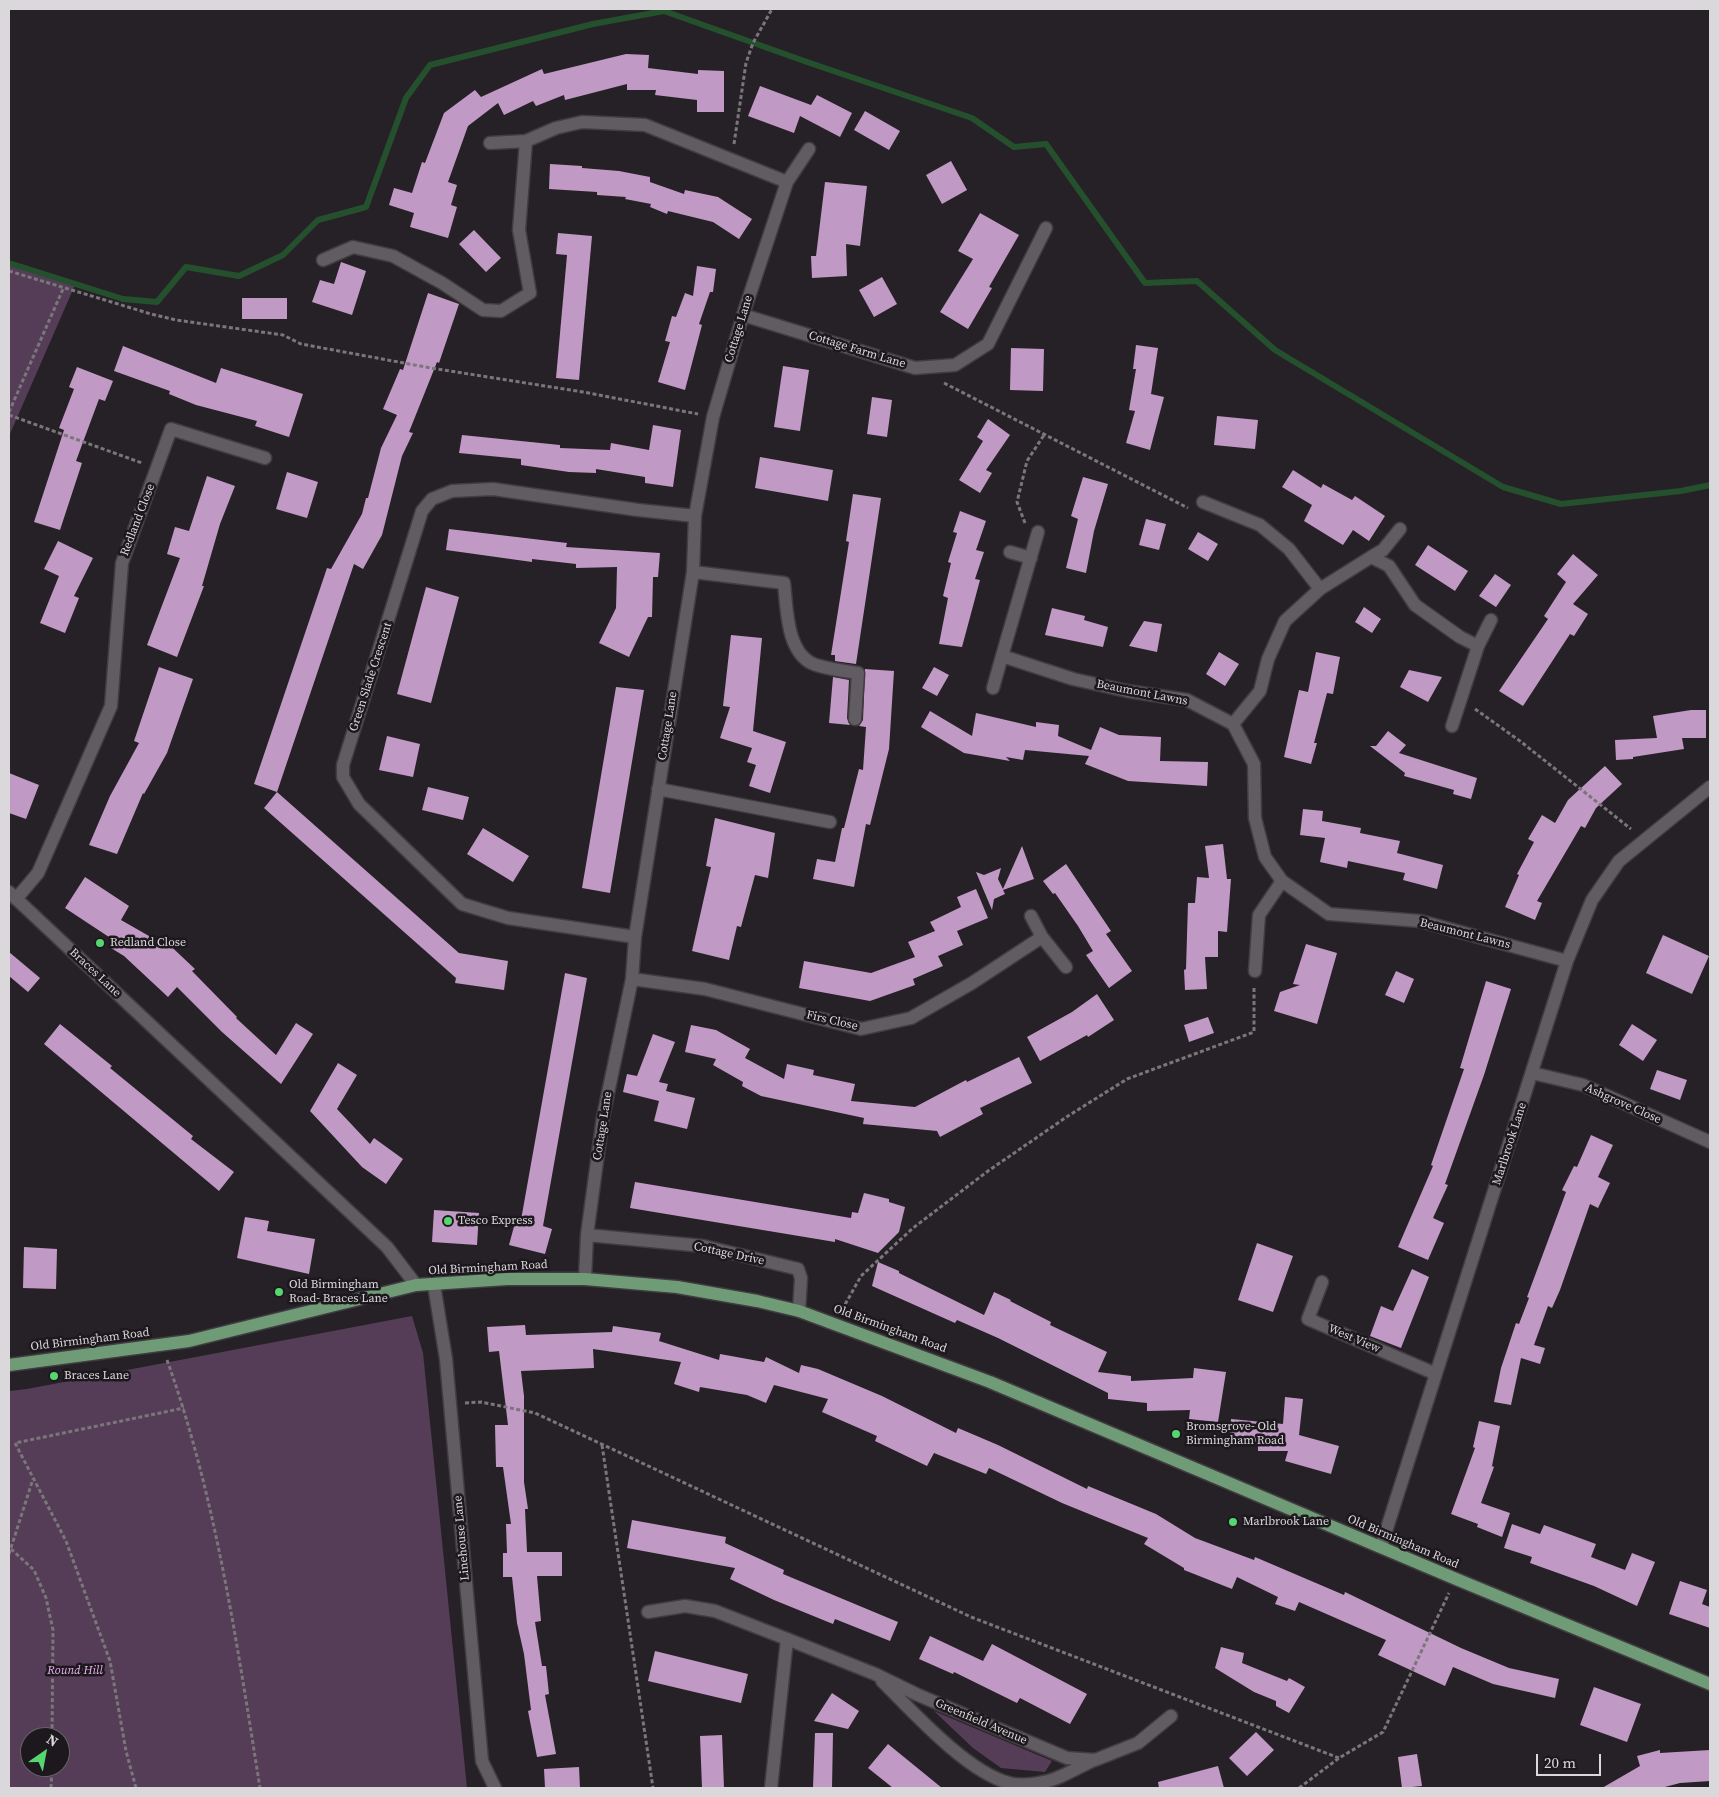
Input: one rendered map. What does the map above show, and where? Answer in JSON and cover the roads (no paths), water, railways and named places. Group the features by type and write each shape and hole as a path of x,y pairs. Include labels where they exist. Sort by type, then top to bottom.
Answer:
{"main road":[{"name":"Old Birmingham Road","path":"9,1365 188,1341 416,1285 507,1279 585,1279 677,1287 799,1311 990,1382 1381,1548 1710,1684"}],"street":[{"path":"490,143 526,141 556,128 582,122 645,125 787,182"},
{"path":"323,260 353,247 393,256 442,283 483,310 500,311 530,293 519,230 526,141"},
{"name":"Cottage Lane","path":"585,1279 587,1235 602,1117 632,980 635,937 693,572 695,516 713,417 743,314 787,182 809,149"},
{"name":"Cottage Farm Lane","path":"743,314 915,368 955,365 988,344 1046,228"},
{"name":"Redland Close","path":"13,895 38,873 111,706 122,563 171,429 264,458"},
{"name":"Green Slade Crescent","path":"635,937 508,918 462,904 359,804 343,778 343,765 422,511 432,499 452,491 493,489 695,516"},
{"path":"1203,502 1260,525 1289,549 1320,589"},
{"path":"1233,724 1260,691 1268,659 1286,621 1320,589 1383,550 1400,529"},
{"path":"993,688 1038,532"},
{"path":"1010,552 1031,558"},
{"path":"1371,557 1389,566 1416,605 1460,637 1478,646"},
{"path":"693,572 784,583 789,622 797,650 814,664 858,673 854,719"},
{"path":"1452,726 1478,646 1491,620"},
{"name":"Beaumont Lawns","path":"1002,656 1073,679 1127,691 1188,700 1233,724 1254,764 1255,818 1265,857 1282,881 1329,914 1420,922 1567,961"},
{"name":"Marlbrook Lane","path":"1381,1548 1567,961 1592,900 1619,861 1710,787"},
{"path":"658,789 830,822"},
{"path":"1255,971 1259,915 1282,881"},
{"name":"Braces Lane","path":"13,895 387,1247 416,1285"},
{"path":"1031,916 1042,936 1066,967"},
{"name":"Firs Close","path":"632,980 705,989 861,1029 911,1018 972,983 1042,936"},
{"name":"Ashgrove Close","path":"1532,1073 1583,1085 1710,1142"},
{"name":"Cottage Drive","path":"587,1235 703,1246 798,1269 801,1278 799,1311"},
{"name":"West View","path":"1322,1282 1308,1319 1436,1374"},
{"name":"Linehouse Lane","path":"434,1285 446,1359 482,1761 495,1788"},
{"name":"Greenfield Avenue","path":"648,1612 685,1606 715,1611 875,1674 918,1695 1067,1758 1095,1760 1138,1743 1171,1716"},
{"path":"771,1788 787,1639"},
{"path":"875,1674 922,1722 964,1757 986,1773 1010,1784 1046,1782 1095,1760"}],"waterway":[{"path":"9,263 123,299 157,302 186,267 239,276 283,255 318,220 366,207 406,98 430,65 593,24 664,11 972,118 1014,147 1046,144 1145,283 1197,281 1275,350 1503,487 1561,504 1681,491 1710,485"}],"place":[{"name":"Redland Close","path":"100,943"},
{"name":"Tesco Express","path":"448,1221"},
{"name":"Old Birmingham Road- Braces Lane","path":"279,1292"},
{"name":"Braces Lane","path":"54,1376"},
{"name":"Bromsgrove- Old Birmingham Road","path":"1176,1434"},
{"name":"Marlbrook Lane","path":"1233,1522"}],"park label":[{"name":"Round Hill","path":"75,1671"}]}
